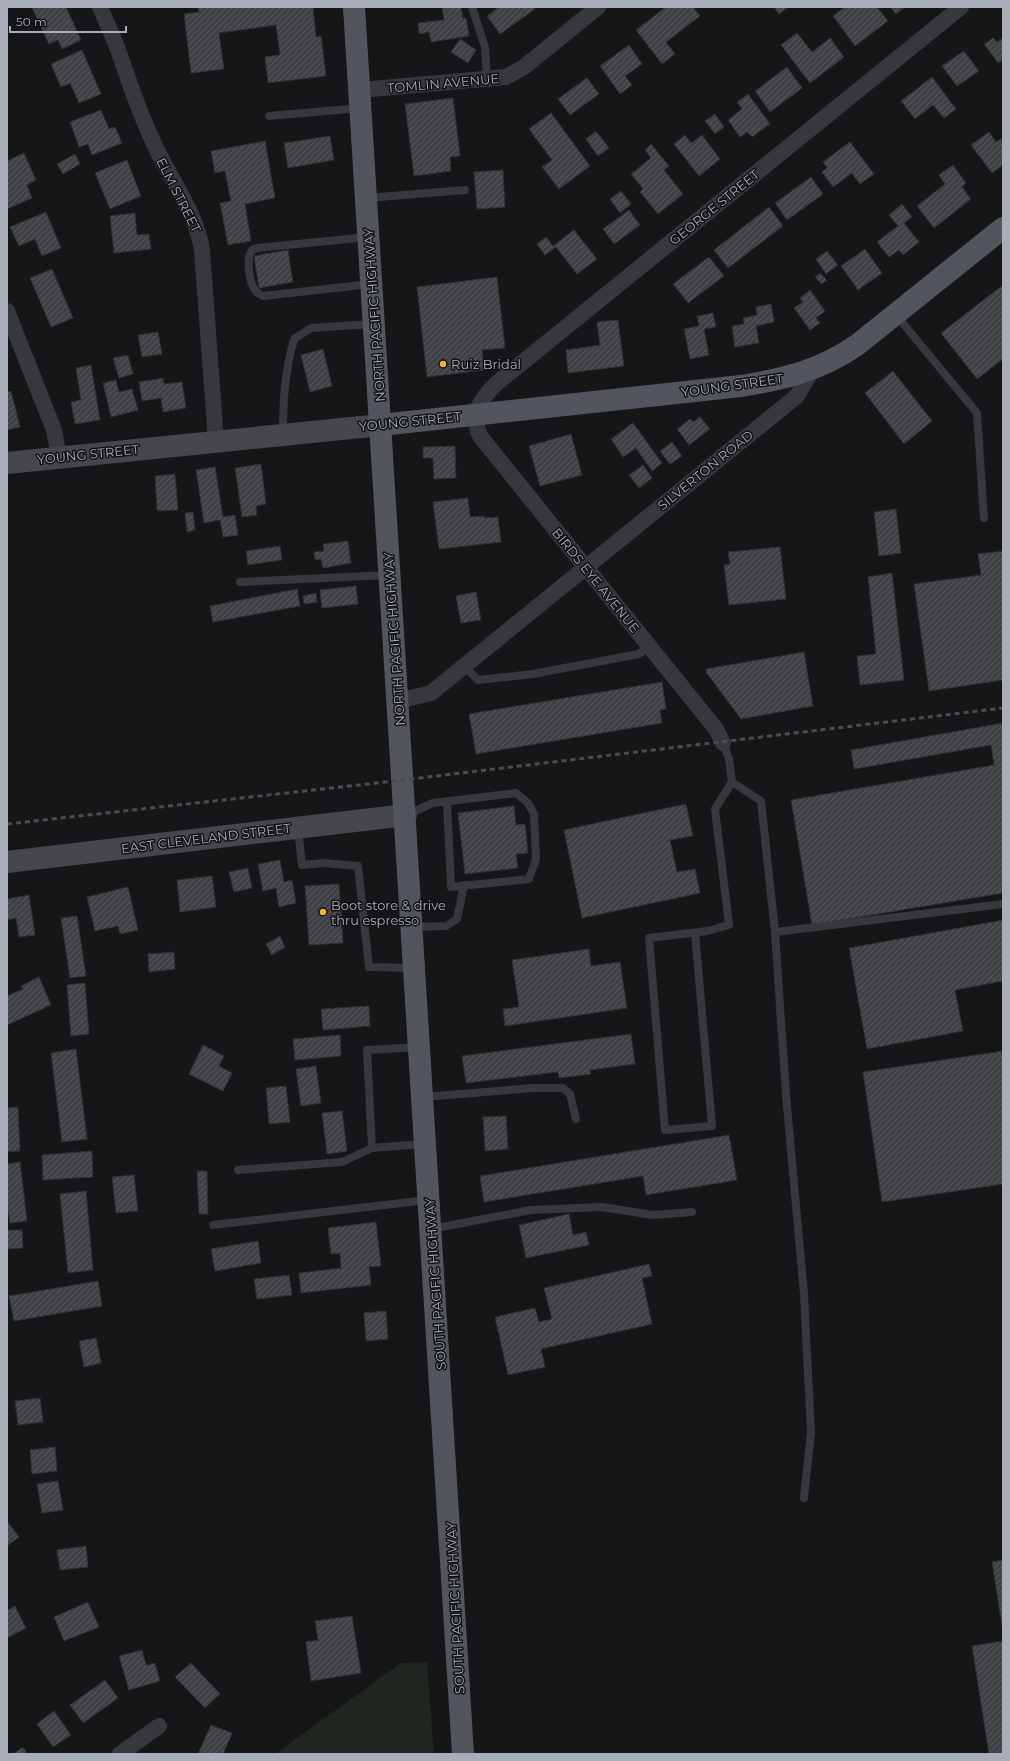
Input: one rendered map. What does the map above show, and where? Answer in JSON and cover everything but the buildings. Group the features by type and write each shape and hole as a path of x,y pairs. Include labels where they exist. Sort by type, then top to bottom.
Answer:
{"main road":[{"name":"NORTH PACIFIC HIGHWAY","path":"354,7 406,815"},
{"path":"812,370 845,354 1003,228"},
{"name":"YOUNG STREET","path":"381,425 741,386 780,379 812,370"},
{"name":"SOUTH PACIFIC HIGHWAY","path":"406,815 463,1754"}],"street":[{"name":"ELM STREET","path":"100,7 121,57 128,81 153,142 192,214 200,234 216,441"},
{"name":"TOMLIN AVENUE","path":"360,99 506,76 524,67 598,7"},
{"name":"GEORGE STREET","path":"476,414 482,398 497,383 962,7"},
{"path":"7,311 54,430 59,457"},
{"name":"SILVERTON ROAD","path":"398,701 431,693 797,396 812,370"},
{"name":"BIRDS EYE AVENUE","path":"476,414 476,426 480,436 716,729 723,743"},
{"name":"YOUNG STREET","path":"7,463 381,425"},
{"name":"EAST CLEVELAND STREET","path":"7,862 406,815"},
{"path":"120,1754 159,1726"}],"lane":[{"path":"472,7 485,47 488,79"},
{"path":"269,116 360,99"},
{"path":"366,198 465,190"},
{"path":"369,237 257,248 252,250 249,258 253,286 258,294 262,296 372,284"},
{"path":"896,314 977,413 984,518"},
{"path":"283,434 283,402 287,366 294,339 311,328 374,324"},
{"path":"240,582 390,575"},
{"path":"464,666 478,680 533,674 639,654 650,646"},
{"path":"695,933 712,1126 665,1130 649,938 695,933 729,925 715,809 732,782 729,759 723,743"},
{"path":"732,782 761,801 775,932 786,1095 804,1294 811,1432 804,1498"},
{"path":"406,815 433,803 516,793 528,803 534,814 536,860 530,879 452,886 447,802"},
{"path":"298,827 302,865 324,863 358,866 369,967 415,968"},
{"path":"412,927 446,926 457,919 464,885"},
{"path":"775,932 1003,904"},
{"path":"372,1148 367,1050 420,1047"},
{"path":"423,1097 533,1088 563,1088 570,1094 576,1119"},
{"path":"238,1170 342,1162 372,1148 426,1144"},
{"path":"213,1225 430,1200"},
{"path":"432,1229 531,1210 602,1207 652,1215 692,1212"}],"shaded area":[{"path":"427,1662 434,1754 275,1754 401,1663"}],"railway":[{"path":"7,824 403,780 1003,708"}],"place":[{"name":"Ruiz Bridal","path":"443,364"},
{"name":"Boot store & drive thru espresso","path":"323,912"}]}
